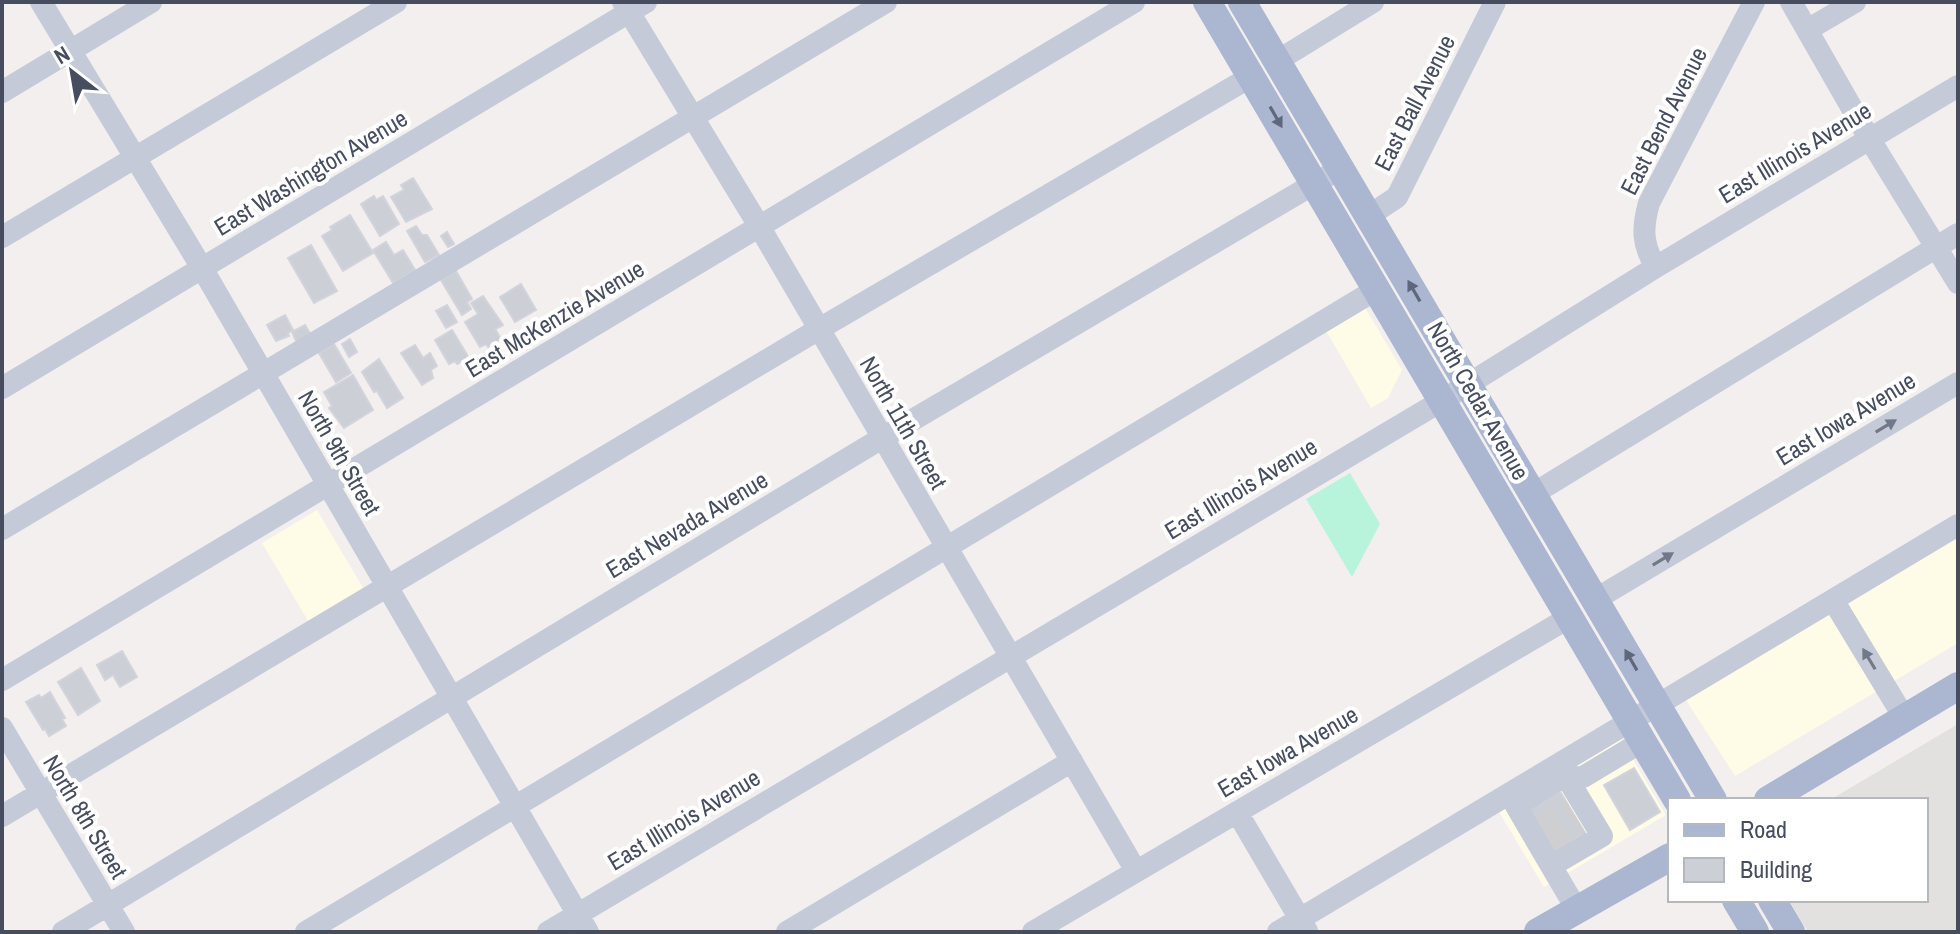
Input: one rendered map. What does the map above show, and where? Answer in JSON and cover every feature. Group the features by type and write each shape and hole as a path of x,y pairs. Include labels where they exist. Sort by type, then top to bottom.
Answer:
{"main road":[{"name":"North Cedar Avenue","path":"1207,2 1676,798"},
{"path":"1227,2 1257,51 1277,61"},
{"name":"North Cedar Avenue","path":"1242,2 1712,798"},
{"path":"1479,461 1533,524 1576,593 1585,599 1596,599"},
{"path":"1771,798 1958,686"},
{"path":"1538,932 1668,858"},
{"path":"1737,902 1755,932"},
{"path":"1773,902 1791,932"}],"street":[{"name":"North 9th Street","path":"41,2 202,268 582,923"},
{"path":"2,92 151,2"},
{"path":"2,237 396,2"},
{"path":"2,529 886,2"},
{"name":"East McKenzie Avenue","path":"2,680 1134,2"},
{"path":"1277,61 1373,2"},
{"name":"East Ball Avenue","path":"1370,215 1397,197 1495,2"},
{"name":"East Bend Avenue","path":"1656,267 1644,241 1643,224 1649,203 1754,2"},
{"path":"1791,2 1869,138 1958,283"},
{"path":"1807,30 1855,2"},
{"name":"North 11th Street","path":"633,5 692,116 1136,871"},
{"name":"East Washington Avenue","path":"2,388 633,5"},
{"path":"2,816 819,329 1252,76"},
{"name":"East Illinois Avenue","path":"548,932 582,923 1009,656 1443,400 1656,267 1958,86"},
{"name":"East Nevada Avenue","path":"63,932 882,438 1341,168"},
{"path":"1533,494 1958,234"},
{"path":"306,932 1377,289"},
{"name":"East Iowa Avenue","path":"1596,599 1958,383"},
{"path":"1577,804 1583,777 1637,731 1657,705 1958,525"},
{"path":"1833,600 1905,719"},
{"name":"East Iowa Avenue","path":"1033,932 1570,617"},
{"name":"North 8th Street","path":"2,728 124,932"},
{"path":"1278,932 1304,926 1637,731"},
{"path":"787,932 1072,761"},
{"path":"1548,856 1602,836 1560,778 1516,806 1531,825 1577,910"},
{"path":"1237,812 1304,926"}],"shaded area":[{"path":"1364,306 1402,370 1388,398 1371,408 1325,329"},
{"path":"317,510 369,598 314,631 262,543"},
{"path":"1958,532 1958,643 1735,776 1684,697"},
{"path":"1958,724 1958,932 1808,932 1790,902 1928,902 1928,798 1833,798"},
{"path":"1616,730 1666,815 1544,887 1493,802"}],"green space":[{"path":"1350,473 1380,524 1352,577 1306,499"}],"building":[{"path":"413,178 432,209 406,222 391,197 404,190 401,185"},
{"path":"374,196 376,200 383,196 399,224 380,236 361,204"},
{"path":"350,215 373,253 343,271 322,236"},
{"path":"416,226 422,235 427,235 439,255 425,262 407,231"},
{"path":"447,232 454,244 448,247 441,236"},
{"path":"386,242 394,255 403,250 415,270 393,283 373,250"},
{"path":"311,245 337,291 314,303 288,258"},
{"path":"456,271 472,299 467,302 471,309 462,315 441,280"},
{"path":"521,284 536,310 515,322 500,297"},
{"path":"483,296 503,325 495,329 501,339 488,347 486,344 480,347 465,322 478,314 471,303"},
{"path":"447,305 457,322 446,328 436,311"},
{"path":"285,315 293,330 288,333 289,336 276,341 267,325"},
{"path":"305,325 312,337 298,345 292,332"},
{"path":"452,330 469,358 457,364 455,361 449,364 435,340"},
{"path":"350,339 357,352 349,357 342,344"},
{"path":"334,344 351,373 336,382 319,353"},
{"path":"415,345 423,358 430,353 437,366 431,370 433,378 422,385 401,353"},
{"path":"379,359 403,398 387,408 362,372"},
{"path":"353,375 373,410 344,428 329,408 332,406 324,392"},
{"path":"122,651 137,677 120,687 113,675 105,680 97,665"},
{"path":"81,668 100,701 78,715 58,682"},
{"path":"50,692 65,718 62,719 66,726 49,736 26,702"},
{"path":"1634,768 1660,812 1630,830 1604,785"},
{"path":"1558,788 1585,833 1552,853 1525,808"}],"tunnel":[{"path":"1538,829 1571,810"},
{"path":"1550,849 1583,829"}]}
